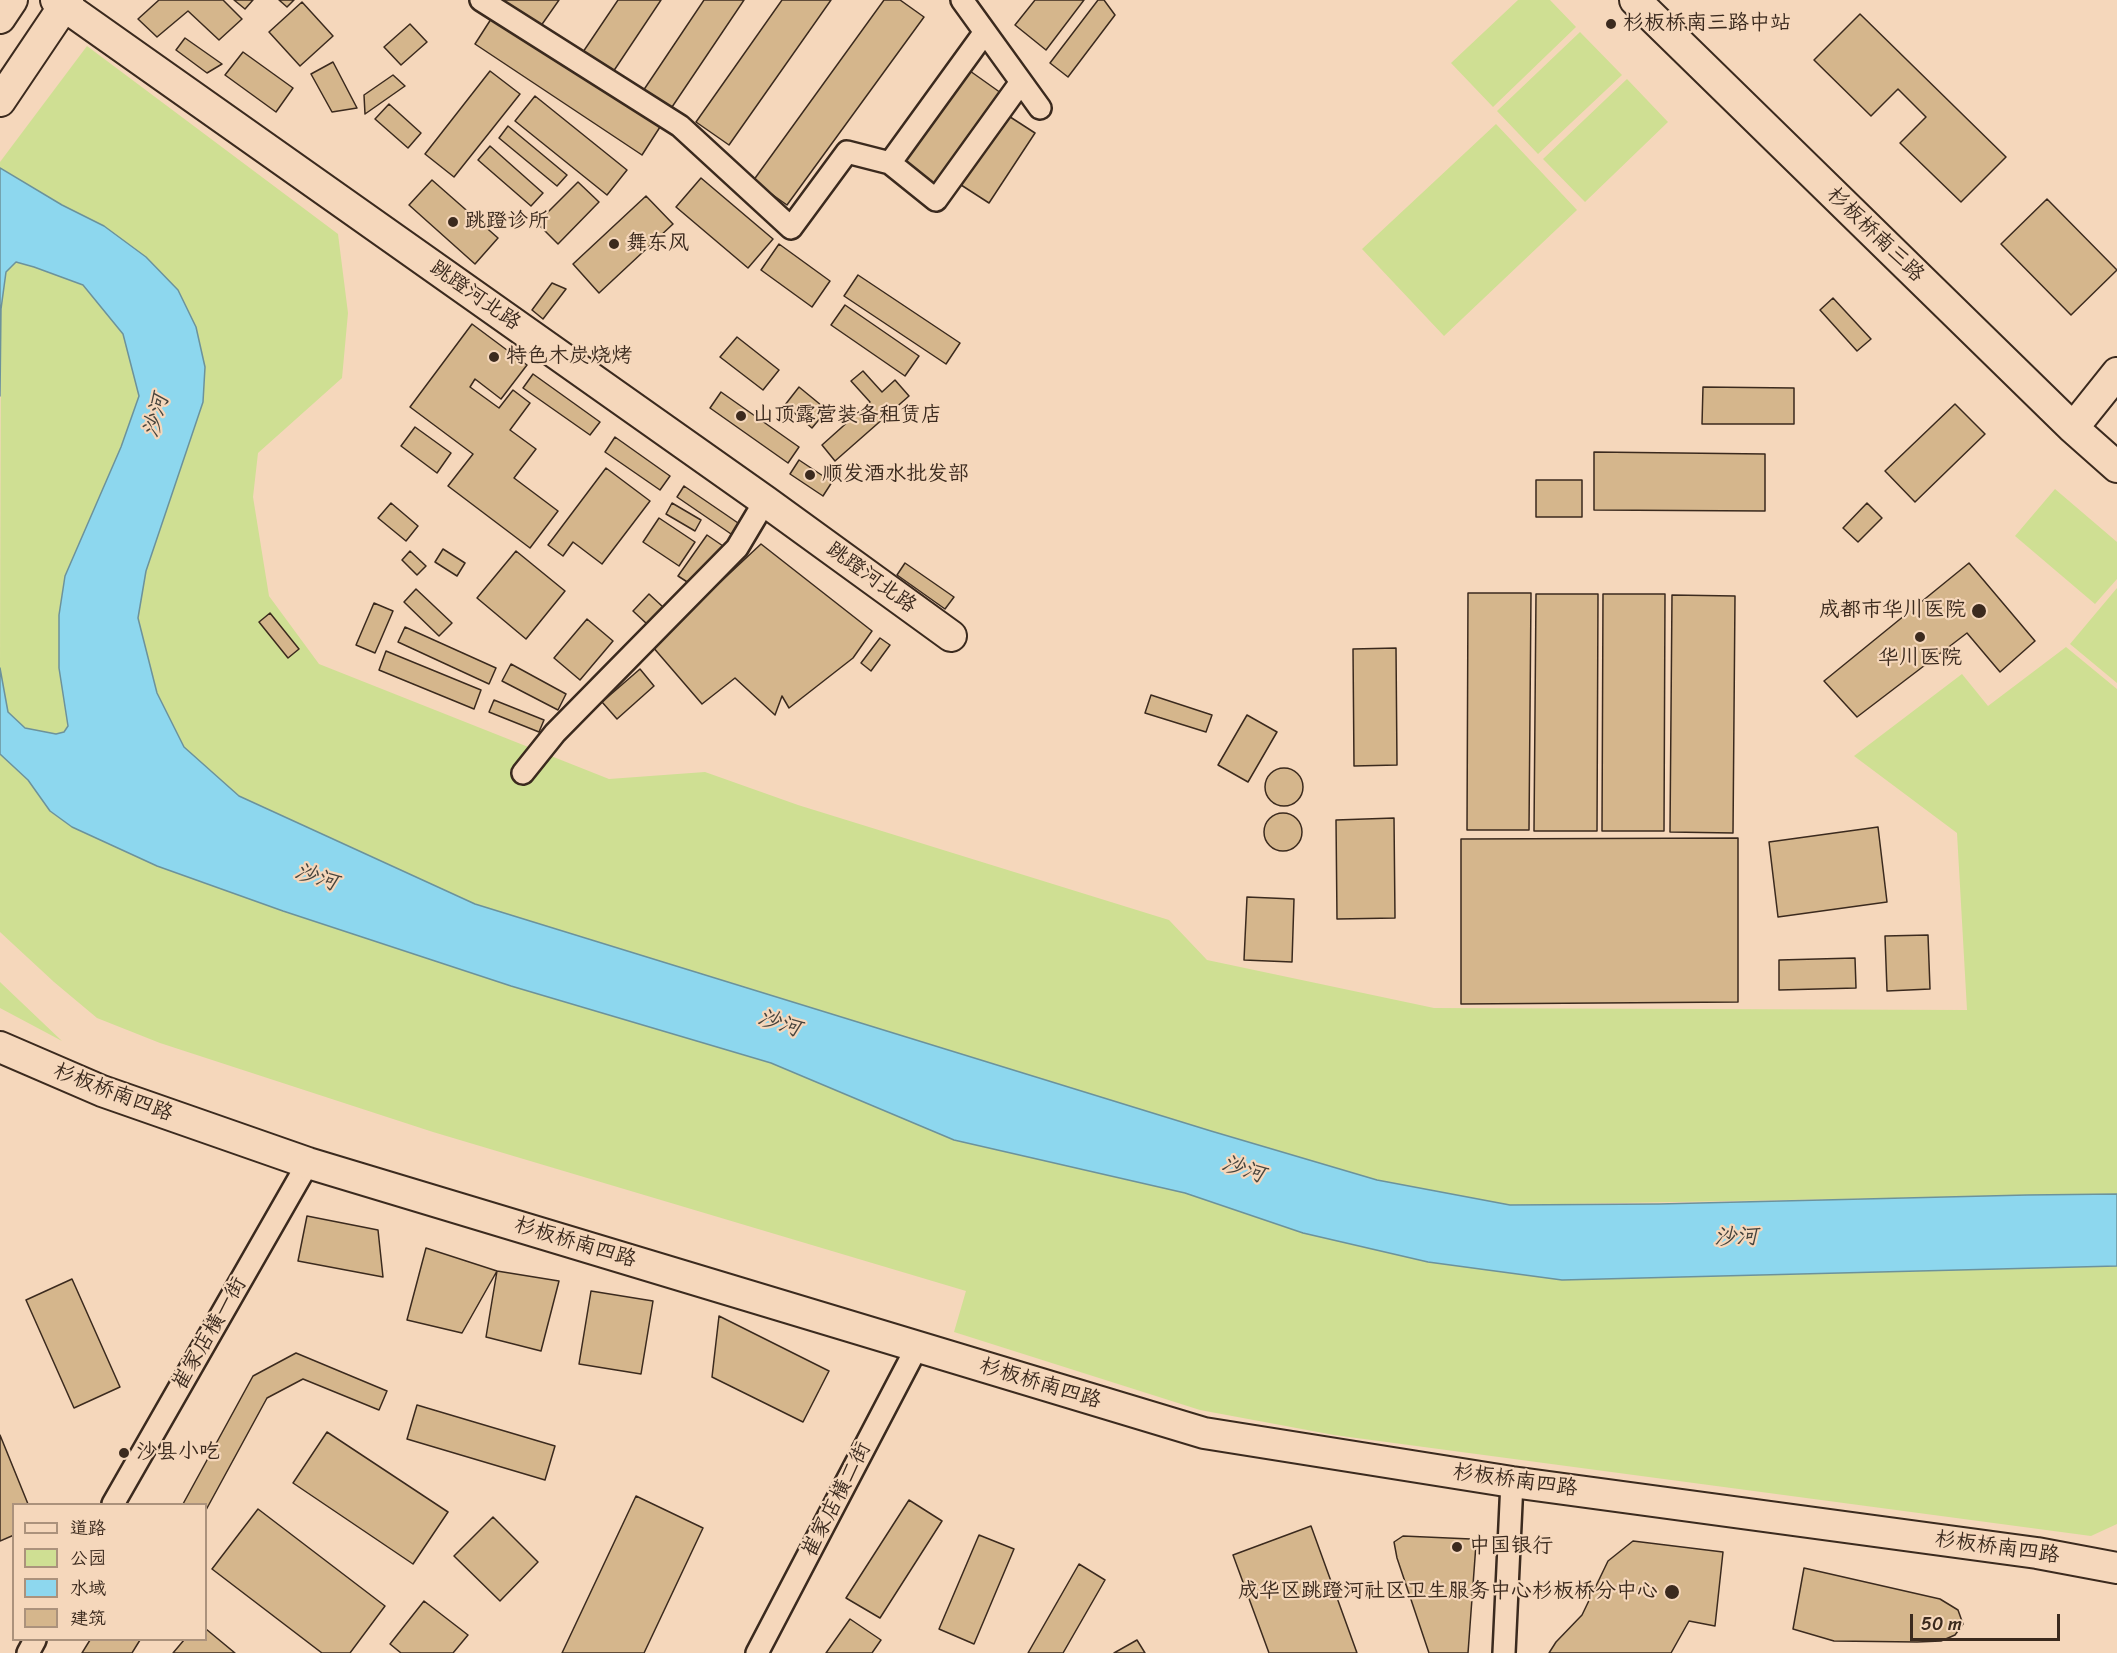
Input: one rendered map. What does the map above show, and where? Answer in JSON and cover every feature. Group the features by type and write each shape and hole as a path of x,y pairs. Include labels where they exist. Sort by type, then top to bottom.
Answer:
{"street":[{"path":"0,18 12,0"},
{"path":"481,0 680,126 790,228 847,152 890,163 936,200 1021,82"},
{"path":"962,0 1040,108"},
{"name":"杉板桥南三路","path":"1635,0 2073,428 2117,467"},
{"path":"0,101 63,2"},
{"name":"跳蹬河北路","path":"63,2 951,636"},
{"path":"890,163 985,32"},
{"path":"2073,428 2117,373"},
{"path":"523,772 555,733 737,548 765,501"},
{"name":"杉板桥南四路","path":"0,1047 102,1091 308,1162 1204,1433 1512,1482 2037,1553 2117,1568"},
{"name":"崔家店横一街","path":"113,1503 308,1162"},
{"name":"崔家店横二街","path":"757,1653 917,1347"},
{"path":"1504,1653 1512,1482"}],"green space":[{"path":"1518,0 1550,0 1576,27 1493,107 1451,63"},
{"path":"1580,32 1622,75 1538,154 1497,111"},
{"path":"87,46 338,234 348,313 342,378 258,453 253,497 269,596 319,664 609,779 705,772 798,805 1169,920 1207,960 1434,1008 1967,1010 1957,833 1854,756 1962,674 1988,706 2066,647 2117,689 2117,1194 1510,1205 1377,1180 1323,1166 475,904 239,796 184,747 157,693 138,618 146,571 203,402 104,226 62,205 0,168 0,162"},
{"path":"1627,79 1668,122 1585,202 1543,159"},
{"path":"1496,124 1577,210 1444,336 1362,249"},
{"path":"16,262 83,285 123,334 139,396 121,447 65,576 59,615 59,668 68,726 64,732 56,734 25,728 8,712 0,668 1,309 6,272"},
{"path":"2055,489 2117,542 2117,579 2095,604 2015,536"},
{"path":"2117,588 2117,683 2070,644"},
{"path":"0,754 28,780 50,811 72,827 157,866 283,911 511,986 771,1063 954,1140 1185,1193 1303,1233 1562,1280 2117,1266 2117,1524 2091,1536 1334,1435 1200,1410 954,1332 966,1291 433,1132 160,1043 97,1018 0,932"},
{"path":"0,982 62,1041 0,1008"}],"water":[{"name":"沙河","path":"0,168 62,205 104,226 146,257 178,290 196,327 205,367 203,402 146,571 138,618 157,693 184,747 239,796 475,904 1377,1180 1510,1205 2117,1194 2117,1266 1562,1280 1428,1262 1303,1233 1185,1193 954,1140 771,1063 511,986 283,911 157,866 72,827 50,811 28,780 0,754 0,668 8,712 25,728 56,734 64,732 68,726 59,668 59,615 65,576 121,447 139,396 123,334 83,285 16,262 6,272 1,309 0,396"}],"building":[{"path":"159,0 223,0 242,19 219,40 188,11 157,37 138,19"},
{"path":"234,0 253,0 245,9"},
{"path":"279,0 294,0 287,7"},
{"path":"496,0 559,0 538,30"},
{"path":"618,0 661,0 613,72 583,52"},
{"path":"704,0 744,0 670,110 643,91"},
{"path":"782,0 831,0 729,145 696,122"},
{"path":"884,0 900,0 924,17 787,205 753,181"},
{"path":"1035,0 1084,0 1046,50 1015,25"},
{"path":"1098,0 1104,0 1115,15 1068,77 1050,63"},
{"path":"302,2 333,36 300,66 269,32"},
{"path":"1860,14 2006,157 1961,202 1900,143 1926,117 1898,89 1871,116 1814,60"},
{"path":"493,16 660,127 642,155 475,44"},
{"path":"410,24 427,42 401,65 384,47"},
{"path":"185,38 222,64 207,73 176,50"},
{"path":"243,52 293,88 276,112 225,75"},
{"path":"333,62 357,108 332,112 311,74"},
{"path":"490,71 520,94 454,177 425,154"},
{"path":"970,71 1001,93 934,186 903,164"},
{"path":"393,75 405,86 365,114 364,95"},
{"path":"535,96 627,170 607,195 515,121"},
{"path":"389,104 421,133 408,148 375,119"},
{"path":"1004,113 1035,133 989,203 958,183"},
{"path":"508,126 567,175 557,186 499,138"},
{"path":"490,146 543,193 531,206 478,160"},
{"path":"701,178 773,239 748,268 676,207"},
{"name":"跳蹬诊所","path":"432,180 498,238 475,264 409,205"},
{"path":"578,182 599,202 558,244 537,223"},
{"path":"646,196 673,224 599,293 573,264"},
{"path":"2047,199 2117,270 2071,315 2001,244"},
{"path":"779,244 830,281 812,307 761,270"},
{"path":"858,275 960,343 946,364 844,296"},
{"path":"552,283 566,289 543,319 532,310"},
{"path":"1833,298 1871,339 1857,351 1820,310"},
{"path":"845,305 919,356 905,376 831,325"},
{"path":"472,324 527,365 501,399 475,379 470,387 499,408 513,390 530,403 510,430 536,449 514,478 558,511 530,548 448,486 473,454 410,407"},
{"path":"737,337 779,370 763,390 720,357"},
{"path":"863,371 882,392 895,380 909,396 835,461 822,445 870,402 851,381"},
{"path":"533,374 600,422 590,435 523,388"},
{"path":"799,387 827,410 812,428 785,405"},
{"path":"1703,387 1794,388 1794,424 1702,424"},
{"path":"721,392 799,447 788,463 710,408"},
{"path":"1955,404 1985,434 1915,502 1885,471"},
{"path":"415,427 451,453 437,473 401,446"},
{"path":"615,437 670,476 660,490 605,452"},
{"path":"1594,452 1765,454 1765,511 1594,510"},
{"path":"799,460 832,482 823,496 790,474"},
{"path":"606,468 650,501 602,564 573,542 563,556 548,545"},
{"path":"1536,480 1582,480 1582,517 1536,517"},
{"path":"684,486 741,525 734,536 677,497"},
{"path":"391,503 418,526 406,541 378,518"},
{"path":"672,503 701,520 695,531 666,514"},
{"path":"1867,503 1882,518 1858,542 1843,528"},
{"path":"659,518 695,542 679,566 643,542"},
{"path":"707,535 723,546 695,587 678,576"},
{"path":"761,544 872,631 853,658 789,708 782,696 775,715 735,678 702,704 652,646"},
{"path":"443,549 465,563 457,576 435,562"},
{"path":"410,551 426,566 417,575 402,560"},
{"path":"516,551 565,591 526,639 477,598"},
{"path":"905,563 954,597 945,609 897,575"},
{"name":"华川医院","path":"1969,563 2035,641 2000,672 1967,633 1857,717 1824,681"},
{"path":"416,589 452,623 439,636 404,602"},
{"path":"1468,593 1531,593 1529,830 1467,830"},
{"path":"649,594 663,607 647,624 633,611"},
{"path":"1536,594 1598,594 1597,831 1534,831"},
{"path":"1603,594 1665,594 1664,831 1602,831"},
{"path":"1672,595 1735,596 1733,833 1670,832"},
{"path":"374,603 393,611 375,653 356,645"},
{"path":"270,613 299,649 288,658 259,622"},
{"path":"587,619 613,641 580,680 554,658"},
{"path":"405,627 496,668 489,684 398,642"},
{"path":"880,638 890,645 871,671 861,663"},
{"path":"1396,648 1397,765 1354,766 1353,649"},
{"path":"386,651 481,690 474,709 379,670"},
{"path":"511,664 566,694 558,710 502,681"},
{"path":"640,669 654,686 617,719 602,702"},
{"path":"1151,695 1212,715 1206,732 1145,713"},
{"path":"494,700 544,720 539,732 489,712"},
{"path":"1247,715 1277,732 1248,782 1218,765"},
{"path":"1284,768 1297,774 1303,787 1297,800 1284,806 1271,800 1265,787 1271,774"},
{"path":"1283,813 1296,819 1302,832 1296,845 1283,851 1270,845 1264,832 1270,819"},
{"path":"1394,818 1395,918 1337,919 1336,820"},
{"path":"1878,827 1887,902 1778,917 1769,842"},
{"path":"1738,838 1738,1002 1461,1004 1461,839"},
{"path":"1247,897 1294,899 1292,962 1244,960"},
{"path":"1928,935 1930,989 1887,991 1885,936"},
{"path":"1855,958 1856,988 1779,990 1779,960"},
{"path":"307,1216 378,1230 383,1277 298,1261"},
{"path":"426,1248 497,1271 462,1333 407,1320"},
{"path":"497,1271 559,1281 541,1351 486,1337"},
{"path":"72,1279 120,1387 74,1408 26,1300"},
{"path":"591,1291 653,1301 641,1374 579,1364"},
{"path":"719,1316 829,1371 803,1422 712,1377"},
{"path":"296,1353 387,1391 379,1410 303,1379 267,1398 207,1508 207,1503 184,1503 253,1376"},
{"path":"417,1405 555,1446 545,1480 407,1439"},
{"path":"327,1432 448,1512 413,1564 293,1483"},
{"path":"0,1435 28,1503 12,1503 12,1536 0,1541"},
{"path":"636,1496 703,1528 644,1653 562,1653"},
{"path":"909,1500 942,1521 880,1618 846,1598"},
{"path":"258,1509 385,1606 350,1653 322,1653 212,1569"},
{"path":"493,1517 538,1562 500,1601 454,1556"},
{"path":"1311,1526 1357,1653 1269,1653 1233,1555"},
{"path":"979,1535 1014,1549 974,1644 939,1629"},
{"path":"1403,1536 1471,1539 1476,1544 1468,1653 1429,1653 1397,1558 1394,1542"},
{"path":"1633,1541 1723,1552 1715,1626 1689,1621 1671,1653 1549,1653 1556,1642 1582,1615 1608,1561"},
{"path":"1079,1564 1105,1580 1063,1653 1028,1653"},
{"path":"1804,1568 1940,1599 1958,1610 1963,1624 1955,1635 1941,1641 1917,1642 1834,1641 1793,1629"},
{"path":"424,1601 468,1635 453,1653 401,1653 390,1644"},
{"path":"850,1619 881,1640 872,1653 826,1653"},
{"path":"207,1630 235,1653 173,1653 183,1641 207,1641"},
{"path":"1137,1640 1145,1653 1114,1653"},
{"path":"89,1641 139,1641 132,1653 82,1653"}],"place":[{"name":"杉板桥南三路中站","path":"1611,24"},
{"name":"跳蹬诊所","path":"453,222"},
{"name":"舞东风","path":"614,244"},
{"name":"特色木炭烧烤","path":"494,357"},
{"name":"山顶露营装备租赁店","path":"741,416"},
{"name":"顺发酒水批发部","path":"810,475"},
{"name":"成都市华川医院","path":"1979,611"},
{"name":"华川医院","path":"1920,637"},
{"name":"沙县小吃","path":"124,1453"},
{"name":"中国银行","path":"1457,1547"},
{"name":"成华区跳蹬河社区卫生服务中心杉板桥分中心","path":"1672,1592"}]}
